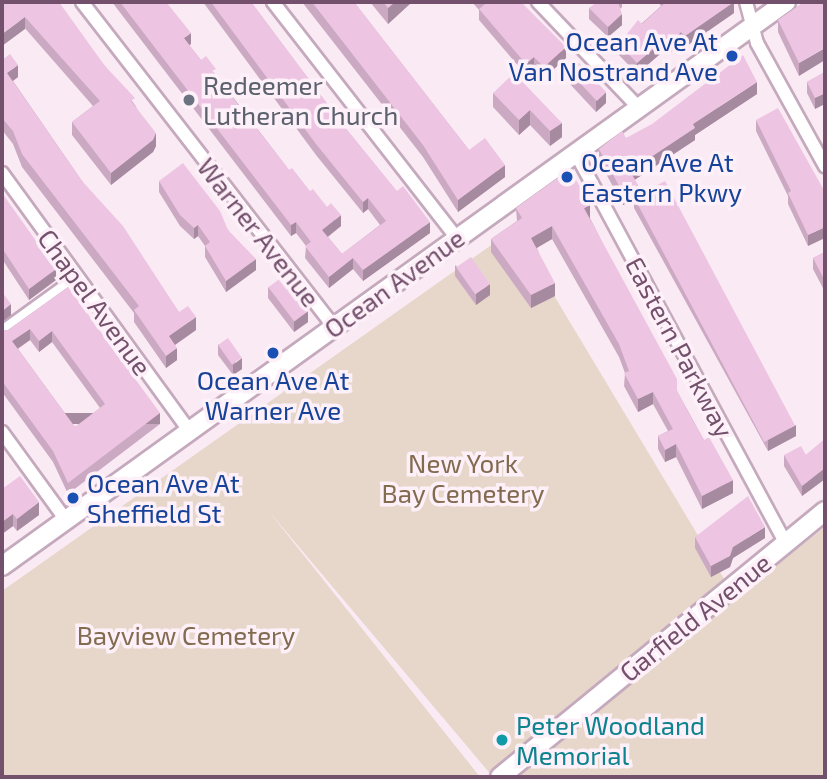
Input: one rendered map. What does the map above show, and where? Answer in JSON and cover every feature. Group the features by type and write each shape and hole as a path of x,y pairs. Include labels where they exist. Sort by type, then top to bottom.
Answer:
{"street":[{"name":"Warner Avenue","path":"82,2 334,327"},
{"path":"273,2 456,237"},
{"path":"538,2 637,106"},
{"path":"746,2 757,43 825,166"},
{"name":"Ocean Avenue","path":"2,566 753,22 786,2"},
{"name":"Eastern Parkway","path":"575,152 785,542"},
{"name":"Chapel Avenue","path":"2,173 189,430"},
{"path":"2,332 77,278"},
{"path":"2,432 66,520"},
{"name":"Garfield Avenue","path":"500,777 825,511"}],"green space":[{"name":"New York Bay Cemetery","path":"514,229 735,597 825,527 825,777 493,777 267,509 480,777 2,777 2,591"}],"building":[{"path":"2,2 59,2 105,66 135,98 131,101 156,133 153,140 111,173 72,122 100,101 25,17 2,34"},
{"path":"120,2 167,3 191,33 184,38 201,60 206,56 216,69 212,71 289,170 292,168 310,191 313,189 327,207 331,203 341,215 322,230 342,254 386,221 368,198 363,202 316,144 211,2 251,2 343,125 397,191 403,186 430,222 363,270 353,258 329,277 305,246 311,242 296,222 291,225"},
{"path":"312,2 354,2 469,150 485,138 505,165 458,200 423,145"},
{"path":"383,2 395,2 388,8"},
{"path":"482,2 521,2 566,47 544,67 534,57 526,64 479,9 485,4"},
{"path":"597,2 618,2 622,14 608,27 589,8"},
{"path":"666,2 734,2 685,36 681,32 671,42 667,37 637,63 619,44 638,20 642,24"},
{"path":"804,2 825,2 825,48 799,63 778,20"},
{"path":"10,54 18,65 7,73 82,181 123,226 179,312 188,306 196,317 169,336 177,348 166,356 134,310 139,306 22,154 13,131 2,118 2,60"},
{"path":"743,55 757,82 693,124 695,128 630,171 638,185 623,193 599,149 622,131 626,138 652,124"},
{"path":"579,63 606,92 597,101 569,72"},
{"path":"825,72 825,93 815,98 807,82"},
{"path":"514,73 562,123 550,131 530,110 519,120 493,93"},
{"path":"778,108 825,192 825,227 808,235 788,193 791,191 756,120"},
{"path":"183,163 220,211 228,230 256,259 226,281 205,246 210,242 198,225 194,228 180,215 159,181"},
{"path":"570,169 590,205 584,208 677,379 677,391 704,440 709,437 733,480 702,496 676,444 665,450 658,436 673,429 653,392 638,399 624,373 629,371 619,344 552,226 531,238 555,283 531,295 491,239 522,218 516,208"},
{"path":"665,181 795,426 764,442 634,197"},
{"path":"2,193 56,269 29,289 2,248"},
{"path":"825,252 825,281 813,258"},
{"path":"471,257 490,284 475,294 456,267"},
{"path":"282,277 308,311 294,322 268,287"},
{"path":"68,287 160,413 68,483 53,451 2,381 2,330 8,330","holes":["30,329 39,341 52,331 105,404 75,427 12,341"]},
{"path":"2,292 11,304 2,311"},
{"path":"228,338 242,358 232,365 218,345"},
{"path":"825,439 825,468 802,486 784,455 801,446 806,455"},
{"path":"20,476 39,502 17,519 13,514 2,522 2,489"},
{"path":"748,496 765,527 733,547 730,556 711,566 695,537"}],"place":[{"name":"Ocean Ave At Van Nostrand Ave","path":"732,56"},
{"name":"Redeemer Lutheran Church","path":"189,100"},
{"name":"Ocean Ave At Eastern Pkwy","path":"567,177"},
{"name":"Ocean Ave At Warner Ave","path":"273,353"},
{"name":"Ocean Ave At Sheffield St","path":"73,498"},
{"name":"Peter Woodland Memorial","path":"502,740"}],"park label":[{"name":"Bayview Cemetery","path":"186,635"}]}
